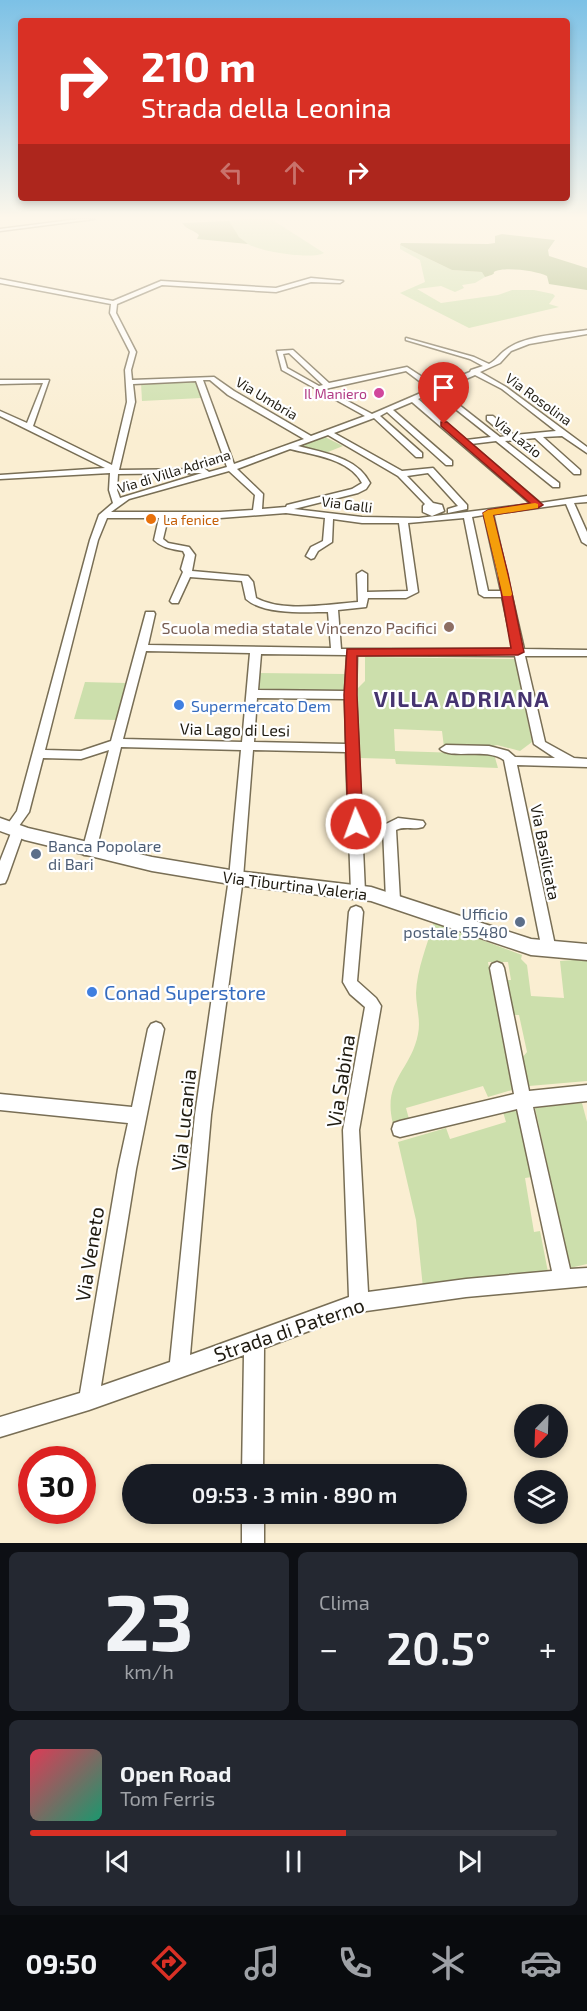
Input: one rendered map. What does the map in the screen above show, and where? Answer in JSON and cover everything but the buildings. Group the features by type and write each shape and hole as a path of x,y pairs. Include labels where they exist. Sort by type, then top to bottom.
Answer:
{"main road":[{"name":"Via Tiburtina Valeria","path":"10,828 137,862 236,878 358,892 393,900 528,946 549,950 587,952"}],"street":[{"path":"55,291 114,303 142,291"},
{"path":"114,303 112,309 115,320 133,350 128,369 131,401 115,471 113,490 117,502"},
{"name":"Via di Villa Adriana","path":"558,336 587,326"},
{"path":"570,331 579,333"},
{"name":"Via di Villa Adriana","path":"0,879 10,828 22,813 93,540 103,515 117,502 138,493 226,470 413,399 502,360 510,349 523,343 587,332"},
{"path":"408,339 473,359 488,366"},
{"path":"328,386 290,351 279,352 284,370 373,415 419,455"},
{"name":"Via Lazio","path":"328,386 406,369 435,389 556,485"},
{"name":"Via Rosolina","path":"473,371 502,387 587,451"},
{"name":"Via Umbria","path":"199,379 212,378 231,393 310,439"},
{"path":"128,382 199,379 226,470"},
{"path":"0,382 46,381 29,427"},
{"path":"318,388 328,386"},
{"path":"413,399 538,505"},
{"path":"388,409 449,462"},
{"path":"0,413 115,471"},
{"path":"490,418 513,438"},
{"path":"328,432 404,477 435,511 460,502 433,473 404,477"},
{"path":"465,442 565,433"},
{"path":"537,436 577,472"},
{"path":"285,510 355,491 366,483 364,477 351,466 289,446"},
{"path":"0,477 115,471 226,470 259,494 257,512"},
{"name":"Via Galli","path":"103,515 225,515 285,510 362,520 403,522 435,511 468,516 587,499"},
{"path":"569,501 587,542"},
{"path":"488,513 540,744 572,762"},
{"path":"164,515 158,540 165,545 186,549 190,555 187,573 175,601"},
{"path":"311,556 313,550 327,542 329,516"},
{"path":"468,516 484,594 507,594"},
{"path":"363,595 404,595 413,592 403,522"},
{"path":"187,573 245,578 251,599 260,604 298,608 362,606 362,574"},
{"path":"333,608 336,652"},
{"path":"89,851 150,614"},
{"path":"143,648 336,652 587,652"},
{"name":"Via Lucania","path":"179,1367 203,1115 236,878 256,650"},
{"path":"352,652 350,695 358,892"},
{"path":"253,694 350,695"},
{"name":"Via Lago di Lesi","path":"37,754 81,754 117,743 352,748"},
{"path":"517,761 540,744"},
{"path":"446,749 496,751 517,761 587,763"},
{"name":"Via Basilicata","path":"517,761 549,950"},
{"path":"393,900 389,828 398,823 419,824"},
{"name":"Via Sabina","path":"356,912 350,982 373,1006 351,1135 359,1303"},
{"path":"497,968 523,1100 563,1280"},
{"name":"Via Veneto","path":"89,1400 137,1116 156,1029"},
{"path":"400,1129 523,1100 587,1093"},
{"path":"0,1102 137,1116"},
{"name":"Strada di Paterno","path":"0,1428 89,1400 359,1303 466,1288 587,1277"},
{"path":"254,1342 254,1464"},
{"path":"253,1524 253,1543"}],"green space":[{"path":"420,291 441,303 498,295 509,291 539,291 553,294 555,296 549,304 559,307 469,328 400,293"},
{"path":"196,382 201,398 142,401 141,383"},
{"path":"325,437 343,446 323,454 297,447"},
{"path":"365,657 515,659 532,742 520,751 497,745 486,748 481,746 444,747 442,731 394,729 395,751 494,754 498,768 396,764 395,759 360,758 357,689 365,681"},
{"path":"258,673 345,674 345,692 256,691"},
{"path":"85,682 126,683 118,720 74,719"},
{"path":"434,922 522,955 521,959 527,965 531,996 564,998 560,961 587,959 587,1081 529,1086 522,1058 527,1052 519,1015 513,1015 506,980 511,980 508,962 488,962 512,1090 488,1097 483,1086 406,1108 409,1119 393,1124 391,1097 418,1034 416,998 418,975"},
{"path":"582,1103 587,1122 587,1264 570,1268 535,1108"},
{"path":"518,1108 532,1177 525,1178 534,1232 540,1231 548,1272 423,1288 416,1220 398,1142 446,1128 450,1139 506,1122 503,1112"}],"slow traffic":[{"path":"507,594 488,513 535,506"}],"place":[{"name":"Il Maniero","path":"379,393"},
{"name":"La fenice","path":"151,519"},
{"name":"Scuola media statale Vincenzo Pacifici","path":"449,627"},
{"name":"Supermercato Dem","path":"179,705"},
{"name":"Banca Popolare di Bari","path":"36,854"},
{"name":"Ufficio postale 55480","path":"520,922"},
{"name":"Conad Superstore","path":"92,992"}],"district":[{"name":"VILLA ADRIANA","path":"462,698"}],"route":[{"path":"356,824 350,695 352,652 518,652 488,513 538,505 444,424"}]}
